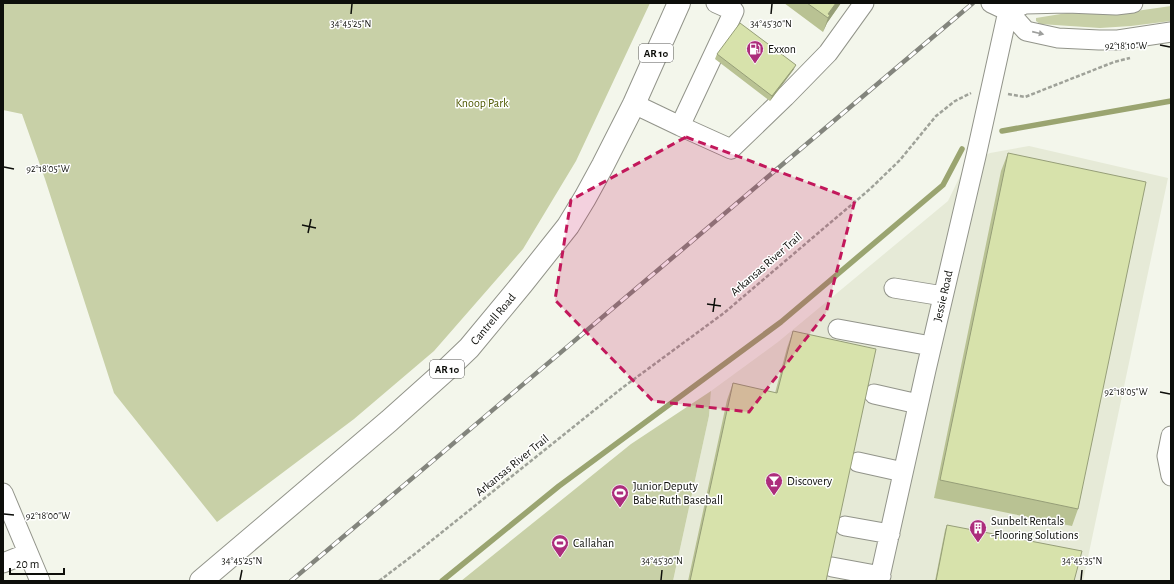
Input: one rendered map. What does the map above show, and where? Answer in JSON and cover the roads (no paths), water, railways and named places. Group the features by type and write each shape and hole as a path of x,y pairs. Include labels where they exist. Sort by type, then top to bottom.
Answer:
{"main road":[{"name":"Cantrell Road","path":"201,581 390,421 468,348 568,226 603,165 634,104 679,3"}],"street":[{"path":"680,126 737,7 716,3"},
{"path":"634,104 731,149 785,97 828,52 864,3"},
{"path":"991,3 1008,11 1026,31 1058,38 1118,40 1171,32"},
{"path":"1008,11 1025,4 1067,3 1116,5 1133,3"},
{"name":"Jessie Road","path":"880,578 931,346 1008,11"},
{"path":"894,288 943,296"},
{"path":"838,329 931,346"},
{"path":"874,394 918,404"},
{"path":"1171,436 1167,456 1171,476"},
{"path":"858,462 903,472"},
{"path":"3,493 40,581"},
{"path":"845,526 890,534"},
{"path":"3,563 28,553"},
{"path":"832,567 880,578"}],"waterway":[{"path":"1002,131 1171,101"},
{"path":"442,581 559,486 781,322 943,185 962,149"}],"railway":[{"path":"291,581 973,3"}],"place":[{"name":"Exxon","path":"755,64"},
{"name":"Discovery","path":"774,496"},
{"name":"Junior Deputy Babe Ruth Baseball","path":"620,508"},
{"name":"Sunbelt Rentals -Flooring Solutions","path":"978,543"},
{"name":"Callahan","path":"560,558"}],"park label":[{"name":"Knoop Park","path":"482,103"}]}
